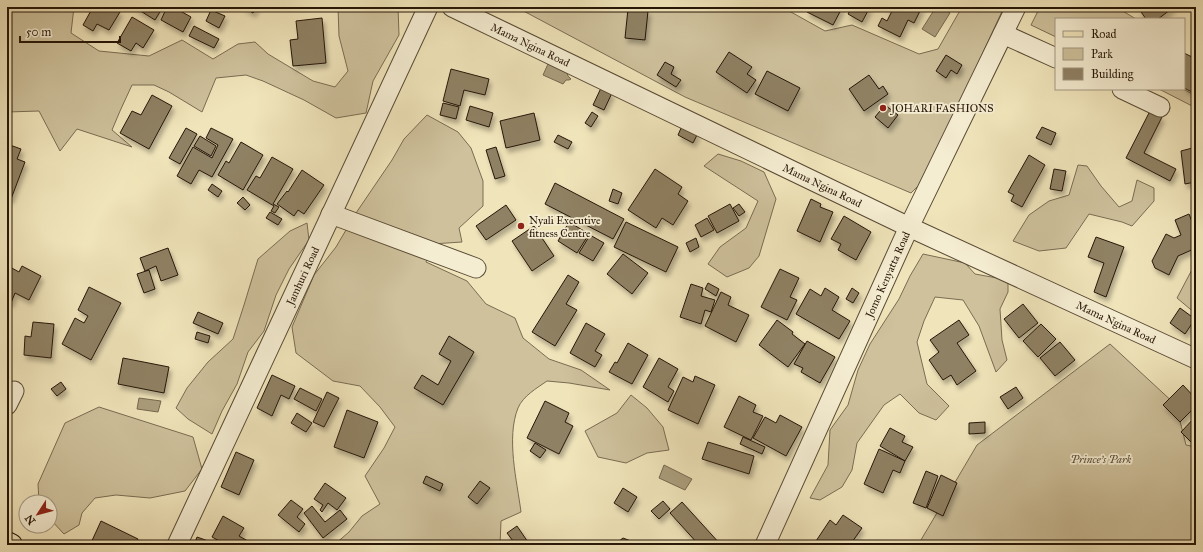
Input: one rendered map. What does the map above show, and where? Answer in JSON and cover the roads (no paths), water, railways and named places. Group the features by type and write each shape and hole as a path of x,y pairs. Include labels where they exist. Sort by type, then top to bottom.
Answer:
{"main road":[{"path":"7,543 11,545"}],"street":[{"name":"Jamhuri Road","path":"177,545 428,7"},
{"name":"Mama Ngina Road","path":"452,7 909,227 1196,358"},
{"name":"Jomo Kenyatta Road","path":"765,545 909,227 1016,7"},
{"path":"1003,34 1055,58"},
{"path":"1124,90 1160,107"},
{"path":"331,214 476,268"}],"place":[{"name":"JOHARI FASHIONS","path":"883,108"},
{"name":"Nyali Executive fitness Centre","path":"521,226"}],"park label":[{"name":"Prince's Park","path":"1101,459"}]}
